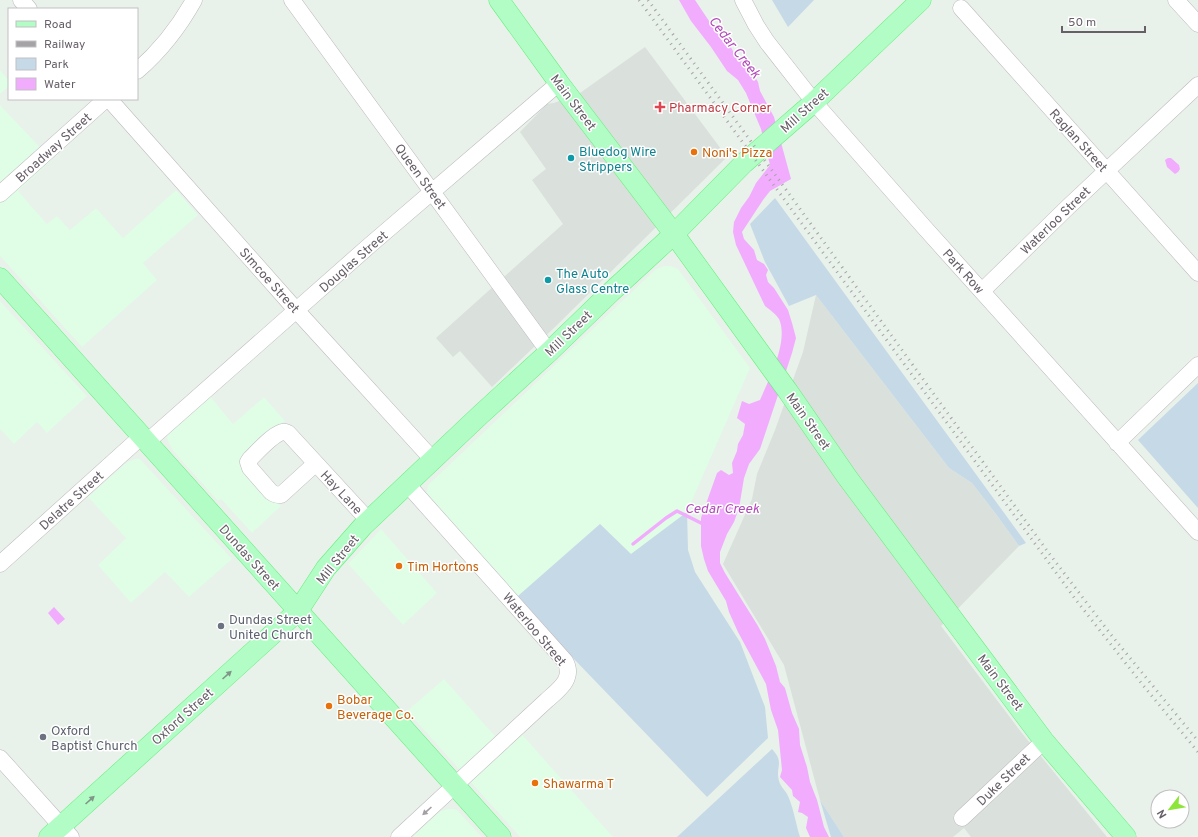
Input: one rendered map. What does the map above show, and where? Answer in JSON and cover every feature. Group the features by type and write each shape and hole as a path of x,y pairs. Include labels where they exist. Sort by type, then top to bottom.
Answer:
{"main road":[{"name":"Main Street","path":"499,0 559,83 674,234 787,390 847,477 1044,741 1126,837"},
{"name":"Mill Street","path":"298,611 329,565 369,521 674,234 744,163 814,102 921,0"},
{"name":"Dundas Street","path":"0,278 501,837"},
{"name":"Oxford Street","path":"60,833 298,611"}],"street":[{"path":"21,0 29,8"},
{"path":"138,70 153,57 167,40 194,0"},
{"name":"Queen Street","path":"292,0 549,352"},
{"name":"Park Row","path":"743,0 756,26 767,42 814,102 924,227 1198,532"},
{"path":"1176,0 1198,24"},
{"name":"Raglan Street","path":"960,8 1198,273"},
{"name":"Douglas Street","path":"145,439 297,310 559,83"},
{"name":"Waterloo Street","path":"982,291 1064,210 1198,85"},
{"name":"Broadway Street","path":"0,194 105,100"},
{"name":"Simcoe Street","path":"110,100 433,460"},
{"path":"1117,443 1198,365"},
{"name":"Delatre Street","path":"0,564 145,439"},
{"name":"Hay Lane","path":"315,464 369,521"},
{"name":"Waterloo Street","path":"399,837 563,685 567,679 568,670 565,661 407,484"},
{"name":"Duke Street","path":"962,818 1044,741"},
{"path":"0,758 60,833"}],"shaded area":[{"path":"645,47 727,157 492,387 460,351 453,357 436,338 563,224 532,180 546,169 520,132 547,104 554,103 580,93"},
{"path":"0,70 8,80 8,87 0,94"},
{"path":"0,105 52,160 18,191 47,224 57,216 70,230 96,208 123,238 176,190 198,215 143,263 157,280 82,347 0,256"},
{"path":"664,266 671,266 678,269 750,368 687,512 631,554 600,524 518,596 427,496 425,492 427,492 428,485 656,269"},
{"path":"816,295 949,468 972,483 1019,546 941,626 1021,732 1107,837 971,837 964,828 953,837 844,837 820,800 784,665 723,564 752,499 757,474 775,430 803,352"},
{"path":"0,301 87,396 47,433 37,422 14,444 0,429"},
{"path":"209,395 233,424 264,397 285,421 240,461 281,506 252,533 221,499 218,501 174,452 168,442 167,436 172,430"},
{"path":"140,459 232,559 189,597 165,572 131,603 98,565 126,538 88,497 127,462"},
{"path":"381,529 437,593 403,625 348,564"},
{"path":"444,679 495,736 511,722 613,837 520,837 407,711"},
{"path":"448,809 458,811 482,837 412,837 437,814"}],"green space":[{"path":"772,0 814,0 788,27"},
{"path":"775,198 1026,543 1019,546 972,483 949,468 816,295 789,306 765,262 750,224"},
{"path":"1198,383 1198,508 1138,440"},
{"path":"687,512 688,550 695,572 740,642 765,707 768,738 707,797 574,659 518,596 600,524 631,554"},
{"path":"772,749 779,761 778,776 780,785 786,792 793,809 800,837 677,837"},
{"path":"820,800 844,837 831,837"}],"water":[{"name":"Cedar Creek","path":"679,0 695,0 709,21 727,40 734,53 746,62 758,82 760,91 774,117 791,179 770,191 742,232 744,239 754,250 757,260 764,264 768,270 766,275 768,282 774,288 788,310 796,338 760,449 749,464 744,478 739,508 720,552 720,563 765,639 776,666 780,682 785,688 792,713 799,729 800,745 810,782 817,800 824,827 829,837 810,837 806,828 808,817 798,812 800,802 793,796 792,790 780,777 782,770 778,730 771,710 766,684 738,632 726,601 708,571 701,546 701,518 717,473 721,470 729,475 733,473 732,463 738,444 743,435 745,424 737,418 742,401 749,404 760,400 777,360 782,338 779,319 765,306 736,245 733,232 734,222 741,208 749,197 756,183 770,165 761,129 746,93 738,80 727,71 691,21"},
{"path":"1171,158 1179,165 1180,169 1175,174 1167,167 1165,160"},
{"path":"54,607 65,619 58,625 48,613"}],"waterway":[{"path":"633,544 677,511 705,525"}],"railway":[{"path":"639,0 1076,600 1198,752"},
{"path":"648,0 1048,552 1112,636 1198,741"}],"place":[{"name":"Pharmacy Corner","path":"660,107"},
{"name":"Noni's Pizza","path":"694,152"},
{"name":"Bluedog Wire Strippers","path":"571,158"},
{"name":"The Auto Glass Centre","path":"548,280"},
{"name":"Tim Hortons","path":"399,566"},
{"name":"Dundas Street United Church","path":"221,626"},
{"name":"Bobar Beverage Co.","path":"329,706"},
{"name":"Oxford Baptist Church","path":"43,737"},
{"name":"Shawarma T","path":"535,783"}]}
